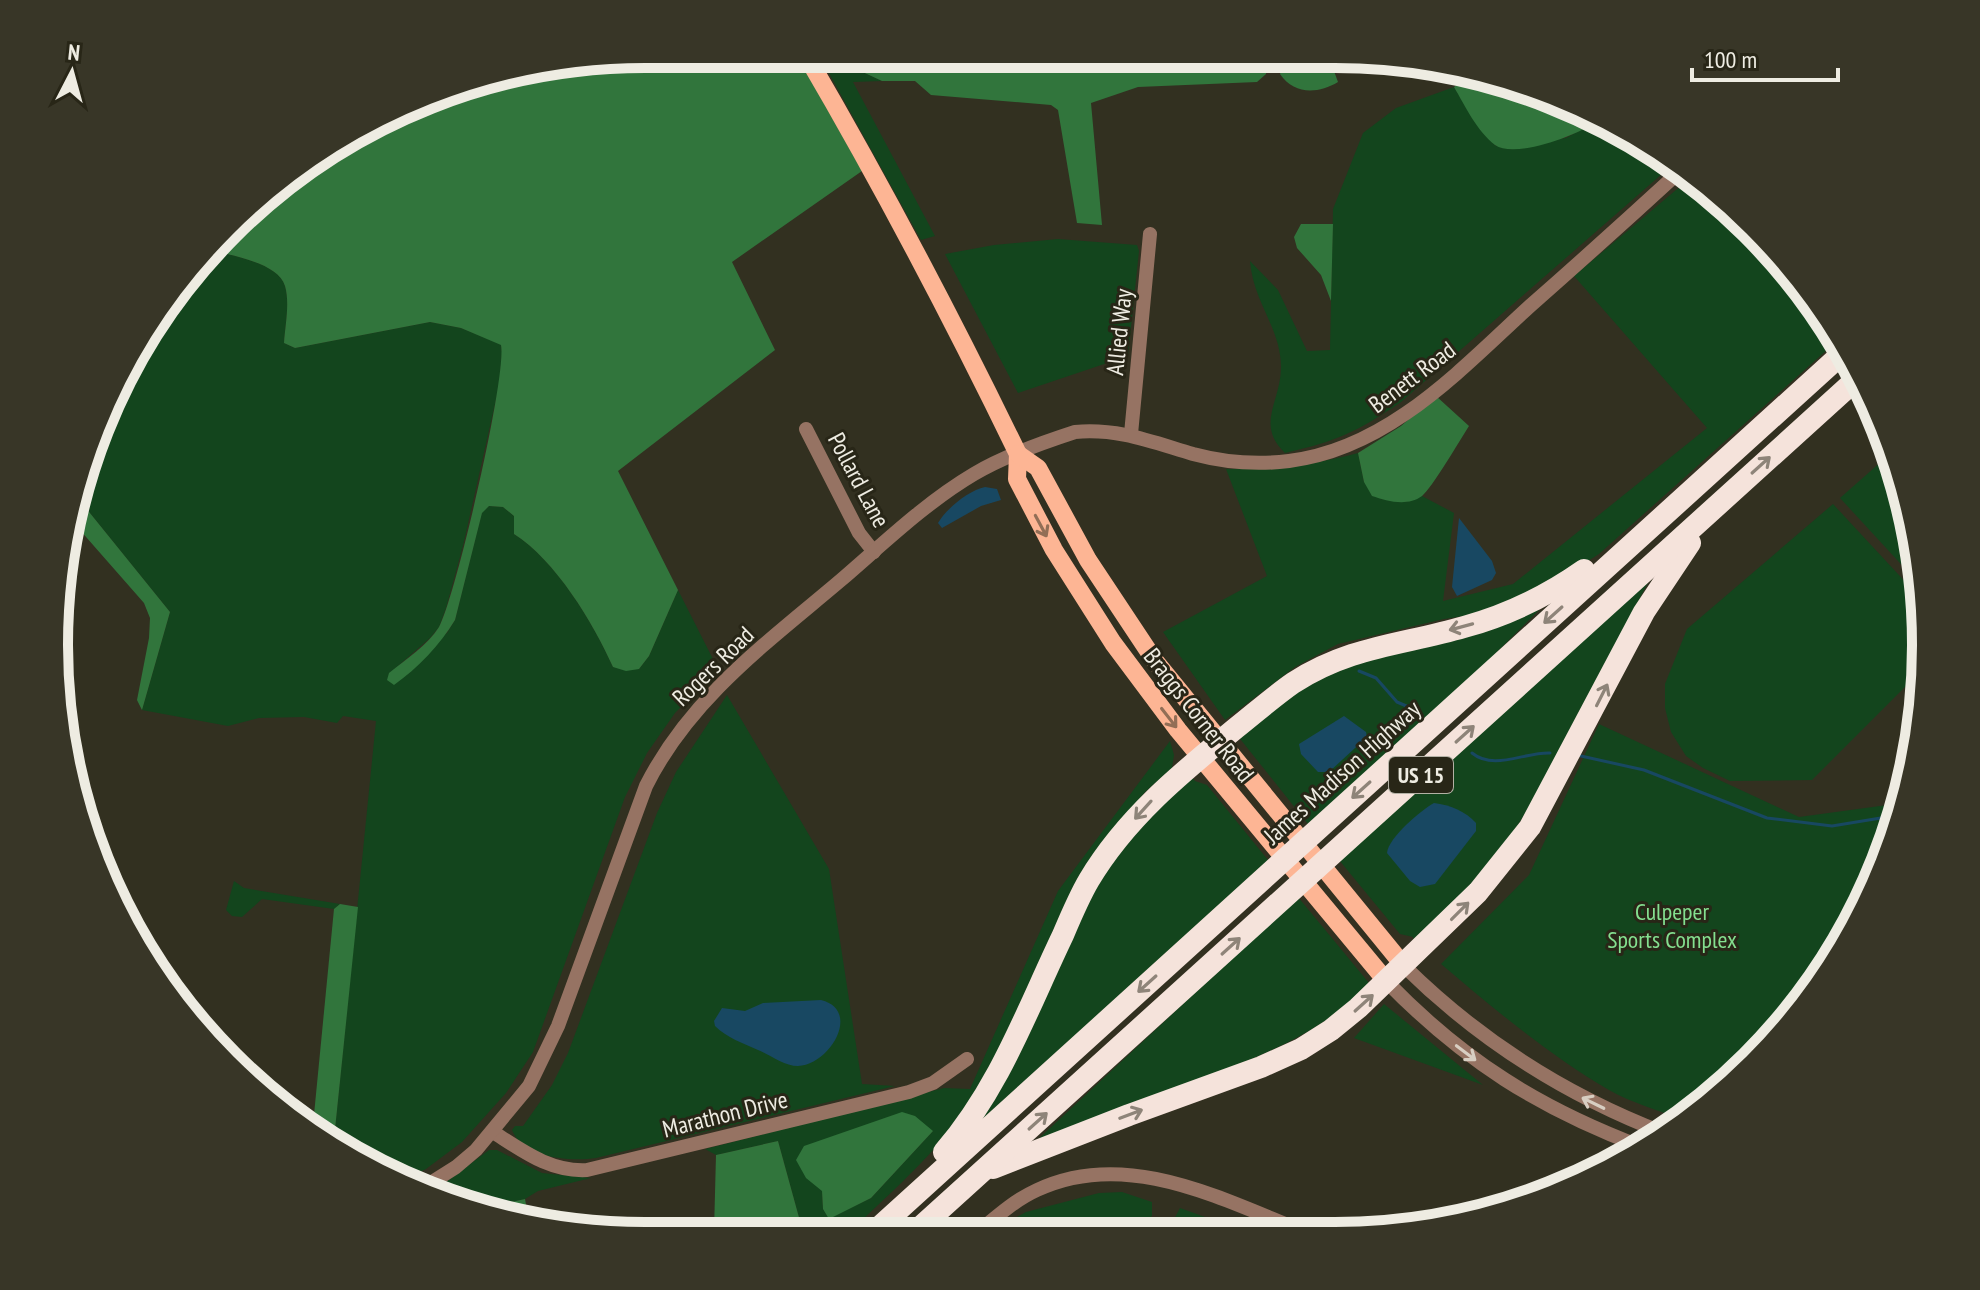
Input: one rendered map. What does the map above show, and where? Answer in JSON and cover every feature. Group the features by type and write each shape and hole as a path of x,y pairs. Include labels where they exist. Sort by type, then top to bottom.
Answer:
{"highway":[{"name":"James Madison Highway","path":"886,1222 1836,359"},
{"name":"US 15","path":"926,1222 1850,385"},
{"path":"980,1173 1274,1061 1331,1030 1387,982 1478,892 1530,827 1644,612 1678,558 1726,496"},
{"path":"884,1222 958,1135 986,1096 1010,1052 1088,881 1140,812 1200,757 1291,685 1349,654 1506,614 1538,599 1606,556 1672,506"}],"main road":[{"name":"Braggs Corner Road","path":"813,68 890,203 1018,454 1038,468 1104,587 1155,661 1199,717 1404,966"},
{"name":"Braggs Corner Road","path":"1018,454 1017,479 1054,550 1091,610 1152,697 1387,982"},
{"path":"1091,610 1108,616 1160,686 1199,717"}],"street":[{"name":"Benett Road","path":"1018,454 1075,432 1090,430 1131,434 1228,461 1290,461 1336,451 1384,429 1434,393 1673,177"},
{"name":"Allied Way","path":"1131,434 1150,234"},
{"name":"Pollard Lane","path":"806,429 859,533 874,552"},
{"name":"Rogers Road","path":"433,1181 456,1167 493,1132 529,1086 546,1056 637,808 665,752 688,718 724,680 959,484 979,471 1018,454"},
{"path":"1404,966 1457,1016 1523,1064 1605,1109 1651,1128"},
{"path":"1387,982 1454,1044 1512,1086 1576,1120 1629,1142"},
{"name":"Marathon Drive","path":"493,1132 547,1164 587,1170 909,1092 933,1083 967,1059"},
{"path":"990,1222 1036,1190 1078,1176 1113,1173 1170,1182 1278,1222"}],"green space":[{"path":"645,68 804,68 862,171 732,262 775,350 618,471 678,590 649,656 639,669 626,671 613,667 571,593 544,559 514,534 514,516 503,507 489,506 482,513 455,620 428,656 412,671 394,685 387,680 389,673 429,640 439,627 447,607 489,439 501,365 501,345 461,328 430,322 295,348 284,343 287,300 281,278 265,266 223,252 294,187 356,145 424,112 460,99 532,79 570,73"},
{"path":"826,68 854,68 882,81 853,82 935,236 921,240"},
{"path":"854,68 1267,68 1266,74 1257,82 1138,87 1091,103 1102,225 1077,223 1058,110 1051,105 931,95 915,81 882,81"},
{"path":"1282,68 1333,68 1338,82 1322,89 1299,89 1280,74"},
{"path":"1460,82 1484,88 1556,112 1588,127 1547,144 1504,149 1483,133 1454,87"},
{"path":"1454,87 1482,131 1496,146 1566,138 1587,127 1624,145 1665,171 1401,402 1346,434 1285,453 1276,442 1271,422 1280,380 1280,353 1256,289 1250,261 1278,290 1307,351 1330,350 1333,209 1363,133 1396,108"},
{"path":"1683,184 1743,237 1769,265 1829,348 1599,554 1563,577 1477,614 1338,644 1295,667 1225,720 1163,632 1267,576 1226,469 1293,466 1358,453 1364,482 1405,502 1422,496 1454,513 1443,601 1513,584 1707,428 1574,276"},
{"path":"1301,224 1333,224 1331,301 1321,275 1297,248 1294,237"},
{"path":"1058,239 1137,245 1139,251 1128,356 1018,393 945,254 994,245"},
{"path":"223,252 265,266 281,278 287,300 284,343 295,348 430,322 461,328 501,344 499,386 446,608 439,627 430,638 390,673 447,633 455,620 482,512 489,506 503,507 514,516 514,534 544,559 571,593 613,667 639,669 649,656 678,590 718,669 675,713 647,753 625,797 533,1052 506,1093 462,1142 416,1174 335,1132 376,721 343,716 337,723 304,717 259,718 228,726 142,710 170,612 85,507 112,424 145,356 187,294"},
{"path":"1436,396 1469,426 1446,463 1427,491 1416,499 1397,502 1372,496 1364,482 1358,453 1401,426"},
{"path":"1881,461 1901,532 1907,571 1840,498"},
{"path":"1833,504 1909,585 1911,681 1812,780 1730,781 1686,756 1671,732 1665,708 1665,684 1687,629"},
{"path":"85,507 170,612 142,710 137,700 150,618 144,603 80,530"},
{"path":"1651,577 1526,812 1501,852 1477,881 1415,943 1413,937 1400,934 1339,860"},
{"path":"1535,607 1539,610 1480,669 1308,824 1237,735 1313,678"},
{"path":"727,695 829,869 862,1084 895,1086 596,1158 561,1158 537,1152 526,1147 512,1130 515,1126 523,1126 552,1085 568,1053 657,813 676,772"},
{"name":"Culpeper Sports Complex","path":"1599,724 1799,817 1889,805 1868,866 1835,934 1815,966 1743,1053 1670,1115 1609,1090 1565,1062 1441,964 1529,875"},
{"path":"1170,741 1174,755 1172,768 1145,792 1073,887 986,1082 943,1139 860,1222 800,1222 778,1141 716,1155 705,1149 944,1088 970,1089 1058,891","holes":["933,1131 871,1198 829,1218 823,1209 822,1191"]},
{"path":"1190,775 1195,781 1207,785 1268,860 974,1127 1078,917 1113,856"},
{"path":"234,881 244,888 340,904 334,909 262,899 242,917 232,916 226,910"},
{"path":"1298,897 1369,983 1350,1002 1306,1032 1258,1056 1034,1143"},
{"path":"340,904 358,907 335,1132 314,1117 334,909"},
{"path":"1384,1004 1483,1085 1354,1038"},
{"path":"902,1112 915,1116 933,1131 871,1198 829,1219 823,1209 822,1191 806,1178 796,1160 804,1146"},
{"path":"778,1141 800,1222 714,1222 716,1155"},
{"path":"489,1150 497,1150 542,1173 591,1178 503,1204 442,1185"},
{"path":"1122,1192 1152,1202 1152,1216 1145,1222 1014,1222 1026,1212 1099,1193"},
{"path":"525,1199 527,1210 503,1204"},
{"path":"1180,1208 1219,1222 1172,1222"}],"water":[{"path":"985,487 997,489 1001,500 981,506 942,528 938,523 952,506"},
{"path":"1459,518 1492,561 1496,573 1492,580 1457,596 1452,587"},
{"path":"1344,716 1366,732 1367,737 1329,772 1318,772 1301,754 1299,744"},
{"path":"1434,803 1467,815 1476,823 1476,831 1435,884 1420,887 1410,881 1387,853 1399,832"},
{"path":"821,1000 833,1006 839,1014 837,1036 821,1057 798,1066 730,1037 715,1026 714,1021 722,1008 745,1011 763,1003"}],"waterway":[{"path":"1359,671 1376,678 1397,702 1418,711"},
{"path":"1472,753 1499,761 1550,753"},
{"path":"1581,756 1644,770 1767,818 1832,826 1885,817"}]}
